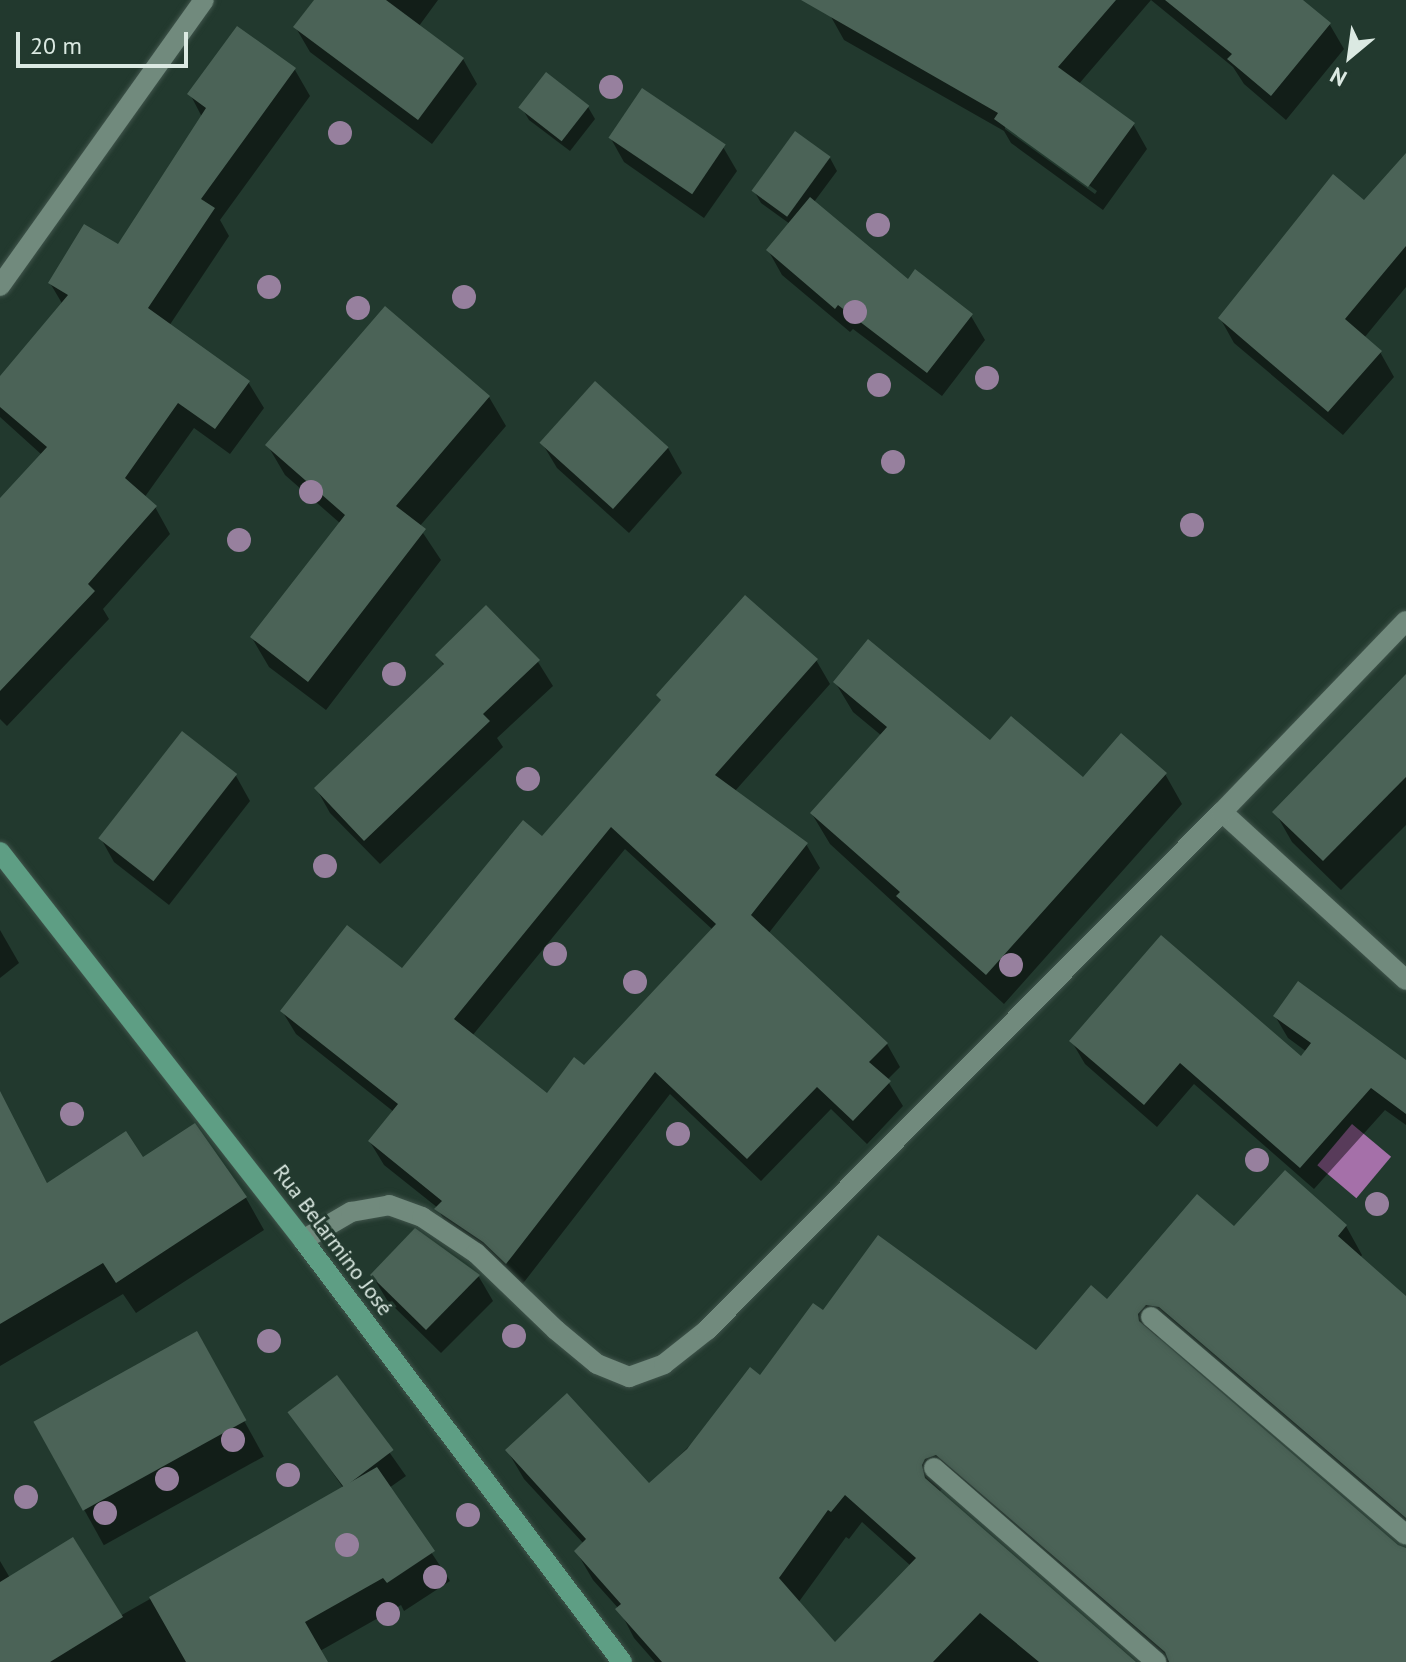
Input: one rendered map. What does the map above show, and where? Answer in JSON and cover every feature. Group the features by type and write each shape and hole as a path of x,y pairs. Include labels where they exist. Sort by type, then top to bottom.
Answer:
{"street":[{"path":"0,286 204,0"},
{"path":"303,1240 351,1212 389,1205 422,1217 476,1253 556,1330 597,1364 629,1377 664,1364 707,1330 1222,812 1406,621"},
{"path":"1222,812 1406,980"},
{"name":"Rua Belarmino José","path":"0,852 303,1240 622,1662"},
{"path":"1151,1317 1406,1535"},
{"path":"934,1468 1156,1662"}],"shaded area":[{"path":"1352,1124 1391,1157 1356,1198 1317,1165"}],"building":[{"path":"314,0 386,0 464,58 418,120 293,27"},
{"path":"801,0 1116,0 1058,67 1135,123 1088,187 994,119 998,113"},
{"path":"1165,0 1303,0 1331,23 1271,96 1227,59 1232,54"},
{"path":"237,26 296,68 201,199 215,208 148,308 250,381 215,429 178,403 125,478 157,506 88,584 95,591 0,691 0,498 47,447 0,407 0,376 68,295 48,283 84,224 118,244 206,108 187,94"},
{"path":"546,72 589,106 562,141 518,107"},
{"path":"642,88 726,144 692,194 608,138"},
{"path":"795,131 831,157 787,217 752,191"},
{"path":"1406,153 1406,246 1345,319 1382,351 1328,412 1218,318 1333,174 1364,200"},
{"path":"810,197 908,279 915,269 973,314 927,373 838,305 835,309 766,250"},
{"path":"385,306 490,396 396,506 426,529 308,682 250,637 345,515 265,445"},
{"path":"595,381 669,447 613,509 539,443"},
{"path":"745,595 818,659 715,775 808,843 751,915 888,1043 869,1062 891,1081 853,1121 817,1087 747,1159 655,1072 506,1264 483,1242 434,1209 442,1201 368,1141 398,1104 280,1011 347,925 402,968 523,820 542,836 661,700 656,695","holes":["611,827 716,924 584,1065 574,1057 547,1093 454,1019"]},
{"path":"486,605 540,660 483,714 490,721 364,841 314,788 444,664 435,655"},
{"path":"868,639 990,740 1011,716 1083,777 1121,733 1167,773 986,975 896,896 900,892 810,813 887,727 833,682"},
{"path":"1406,674 1406,777 1323,861 1272,812"},
{"path":"182,731 237,774 153,881 98,838"},
{"path":"1161,935 1301,1056 1311,1043 1273,1016 1298,981 1406,1060 1406,1114 1371,1088 1300,1168 1180,1063 1144,1105 1069,1041"},
{"path":"0,1091 47,1183 126,1131 143,1157 195,1123 247,1197 116,1283 103,1263 0,1324"},
{"path":"1285,1170 1347,1225 1338,1236 1406,1296 1406,1518 1159,1307 1146,1305 1138,1314 1139,1321 1398,1545 1406,1548 1406,1662 1169,1662 1165,1652 936,1455 925,1459 922,1465 925,1478 1136,1662 1039,1662 980,1613 933,1662 662,1662 615,1609 621,1604 574,1551 586,1539 505,1450 567,1393 649,1483 687,1449 750,1367 760,1375 813,1303 823,1310 878,1235 1036,1350 1091,1285 1107,1299 1197,1194 1234,1226","holes":["845,1495 916,1558 835,1642 779,1578 828,1510 831,1512"]},
{"path":"415,1228 480,1275 426,1330 370,1275"},
{"path":"197,1331 246,1420 83,1511 33,1422"},
{"path":"337,1375 394,1450 344,1487 287,1412"},
{"path":"377,1467 435,1551 387,1583 383,1578 305,1622 328,1662 186,1662 149,1597"},
{"path":"73,1537 123,1617 50,1662 0,1662 0,1582"}]}
